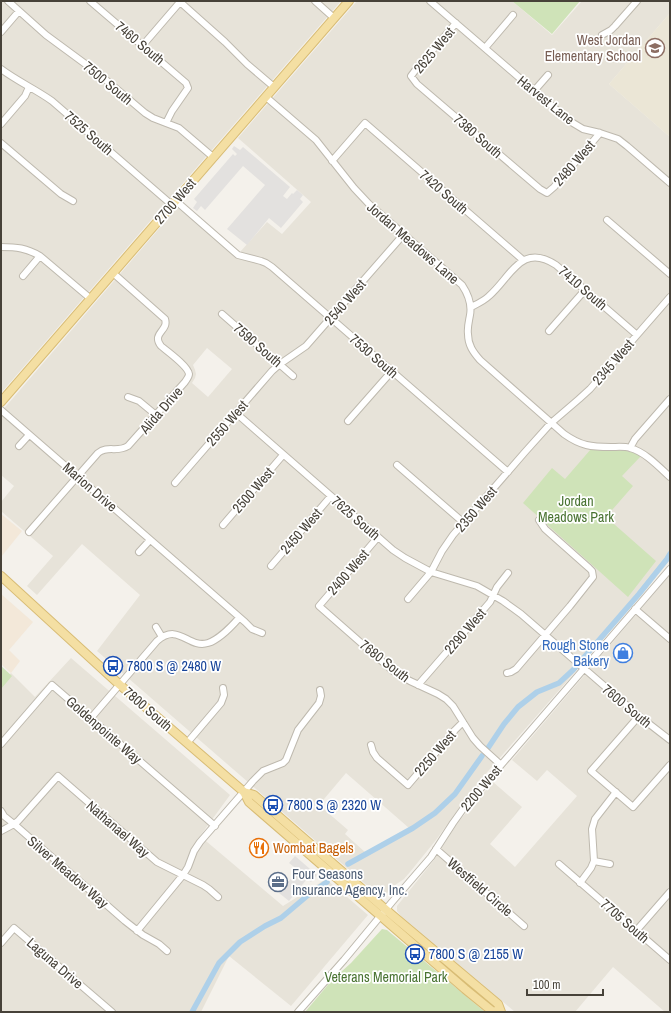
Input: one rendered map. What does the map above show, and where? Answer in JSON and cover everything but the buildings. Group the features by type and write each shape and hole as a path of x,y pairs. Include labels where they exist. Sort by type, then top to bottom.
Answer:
{"main road":[{"name":"2700 West","path":"1,402 349,1"},
{"name":"7800 South","path":"1,576 120,685 244,792 249,802 492,1011 500,1012 498,1004 254,795 244,792"}],"street":[{"name":"7500 South","path":"8,1 46,34 99,74 145,113 152,118 179,128 213,157"},
{"name":"7460 South","path":"90,1 186,83 188,88 172,111 166,123"},
{"path":"315,1 334,18"},
{"path":"602,35 616,26 637,1"},
{"path":"143,45 179,2 274,87"},
{"name":"Harvest Lane","path":"434,2 534,91 573,123 583,129 618,139 670,183"},
{"path":"1,32 19,11"},
{"path":"485,48 513,15"},
{"name":"2625 West","path":"412,76 417,68 456,23"},
{"name":"7525 South","path":"1,69 52,101 234,252"},
{"path":"534,91 548,75"},
{"name":"7380 South","path":"412,76 417,84 540,189 547,192"},
{"path":"1,124 25,96 29,87"},
{"name":"Jordan Meadows Lane","path":"266,97 309,133 369,204 462,285 469,298 471,307 468,334 471,348 480,360 572,440 590,446 630,448 646,456 670,477"},
{"name":"7420 South","path":"332,161 365,123 523,260"},
{"name":"2480 West","path":"547,192 554,187 600,133"},
{"path":"1,143 61,194 73,201"},
{"path":"607,220 670,274"},
{"name":"2540 West","path":"280,364 306,346 404,234"},
{"path":"1,248 21,248 40,256 90,299"},
{"name":"7530 South","path":"234,252 266,263 508,472"},
{"path":"23,276 40,256"},
{"name":"7410 South","path":"523,260 536,257 549,260 556,264 637,335"},
{"path":"471,307 489,296 515,266 523,260"},
{"name":"Alida Drive","path":"29,532 77,476 101,451 108,448 121,449 128,446 184,382 189,373 183,365 159,343 158,336 165,326 165,319 113,273"},
{"path":"550,331 585,290"},
{"name":"2345 West","path":"551,423 588,392 670,297"},
{"name":"7590 South","path":"222,314 293,376"},
{"name":"2550 West","path":"175,483 272,371 280,364"},
{"path":"348,420 392,371"},
{"path":"128,397 139,401 156,415"},
{"path":"630,448 635,439 670,399"},
{"name":"Marion Drive","path":"1,410 239,618 252,629 262,632"},
{"name":"7625 South","path":"236,414 393,550 431,572 472,584 493,595"},
{"name":"2350 West","path":"408,599 431,572 447,543 551,423"},
{"path":"19,446 29,435"},
{"name":"2500 West","path":"223,525 283,455"},
{"path":"397,465 464,523"},
{"name":"2450 West","path":"270,566 331,496"},
{"path":"507,673 516,669 592,579 593,575 590,568 545,529 539,520"},
{"name":"2400 West","path":"319,606 378,537"},
{"path":"139,552 150,540"},
{"name":"2200 West","path":"298,1012 427,862 455,819 501,765 580,665 635,609 670,569"},
{"name":"2290 West","path":"418,685 490,602 497,587 508,574"},
{"name":"7600 South","path":"493,595 516,610 638,716 670,740"},
{"name":"7680 South","path":"319,606 402,677 446,699 453,706 470,734 480,746 501,765"},
{"path":"635,609 670,639"},
{"path":"91,718 162,637 178,634 199,644 207,644 218,638 239,618"},
{"path":"156,627 162,637"},
{"name":"Goldenpointe Way","path":"1,744 52,685 215,826"},
{"path":"187,743 221,703 224,695 223,688"},
{"path":"136,931 183,876 194,851 244,792 263,771 283,763 286,760 298,730 319,703 321,696 320,690"},
{"path":"638,716 591,771 633,807 670,765"},
{"name":"2250 West","path":"371,745 377,758 408,785 454,730 463,722"},
{"name":"Nathanael Way","path":"14,824 22,818 58,776 153,859 208,889 218,897"},
{"path":"580,882 591,868 594,861 592,825 597,815 616,792"},
{"name":"Silver Meadow Way","path":"1,811 4,816 136,931 159,944 167,951"},
{"path":"1,831 14,824"},
{"name":"Westfield Circle","path":"436,849 524,926"},
{"path":"594,861 610,864"},
{"name":"7705 South","path":"559,864 670,960"},
{"path":"636,931 670,892"},
{"name":"Laguna Drive","path":"1,943 14,928 112,1012"}],"shaded area":[{"path":"1,1 341,1 1,393"},
{"path":"357,1 512,1 552,35 582,1 670,1 670,13 609,84 670,137 670,560 576,671 482,778 410,872 383,897 378,895 97,651 140,595 82,544 37,595 27,586 53,556 1,511 1,502 14,486 1,475 1,412 182,202 240,252 267,222 282,234 311,202 238,138","holes":["207,348 232,369 208,397 192,383 196,374 193,365","346,773 409,828 366,853 345,834 348,830 319,805"]},
{"name":"West Jordan Elementary School","path":"670,13 670,137 609,84"},
{"path":"234,146 240,150 243,147 290,187 283,196 287,199 297,190 303,195 300,199 303,202 281,228 269,218 247,245 227,229 265,185 243,166 205,210 201,206 197,211 193,208 197,202 194,199 233,154 235,156 237,154 232,149"},
{"path":"1,514 22,531 1,557"},
{"path":"670,575 670,1012 665,1012 613,967 575,1012 515,1012 401,916 397,911 397,906 434,860 459,821 493,782 522,807 490,844 515,867 577,796 547,770 537,781 512,760"},
{"path":"1,594 33,622 9,650 20,661 11,673 1,664"},
{"path":"71,658 230,795 200,836 283,906 326,879 368,915 291,1006 229,956 201,1012 1,1012 1,684 11,673 35,697"},
{"path":"295,856 317,875 311,882 307,879 289,901 279,893 298,870 289,863"}],"green space":[{"path":"512,1 580,1 552,34"},
{"name":"Jordan Meadows Park","path":"591,449 621,450 632,452 641,456 622,476 633,486 606,517 656,561 628,597 523,503 552,468 565,479"},
{"path":"1,666 12,676 1,689"},
{"name":"Veterans Memorial Park","path":"382,929 387,930 485,1012 305,1012 332,980 351,963"}],"waterway":[{"path":"488,748 504,724 518,707 537,692 559,683 573,670 639,594 670,554"},
{"path":"348,864 413,828 435,813 455,794 482,756"},
{"path":"192,1012 219,963 240,942 281,918 307,896 327,882"}],"place":[{"name":"West Jordan Elementary School","path":"655,48"},
{"name":"Rough Stone Bakery","path":"623,653"},
{"name":"7800 S @ 2480 W","path":"113,666"},
{"name":"7800 S @ 2320 W","path":"273,805"},
{"name":"Wombat Bagels","path":"259,848"},
{"name":"Four Seasons Insurance Agency, Inc.","path":"278,882"},
{"name":"7800 S @ 2155 W","path":"415,954"}]}
